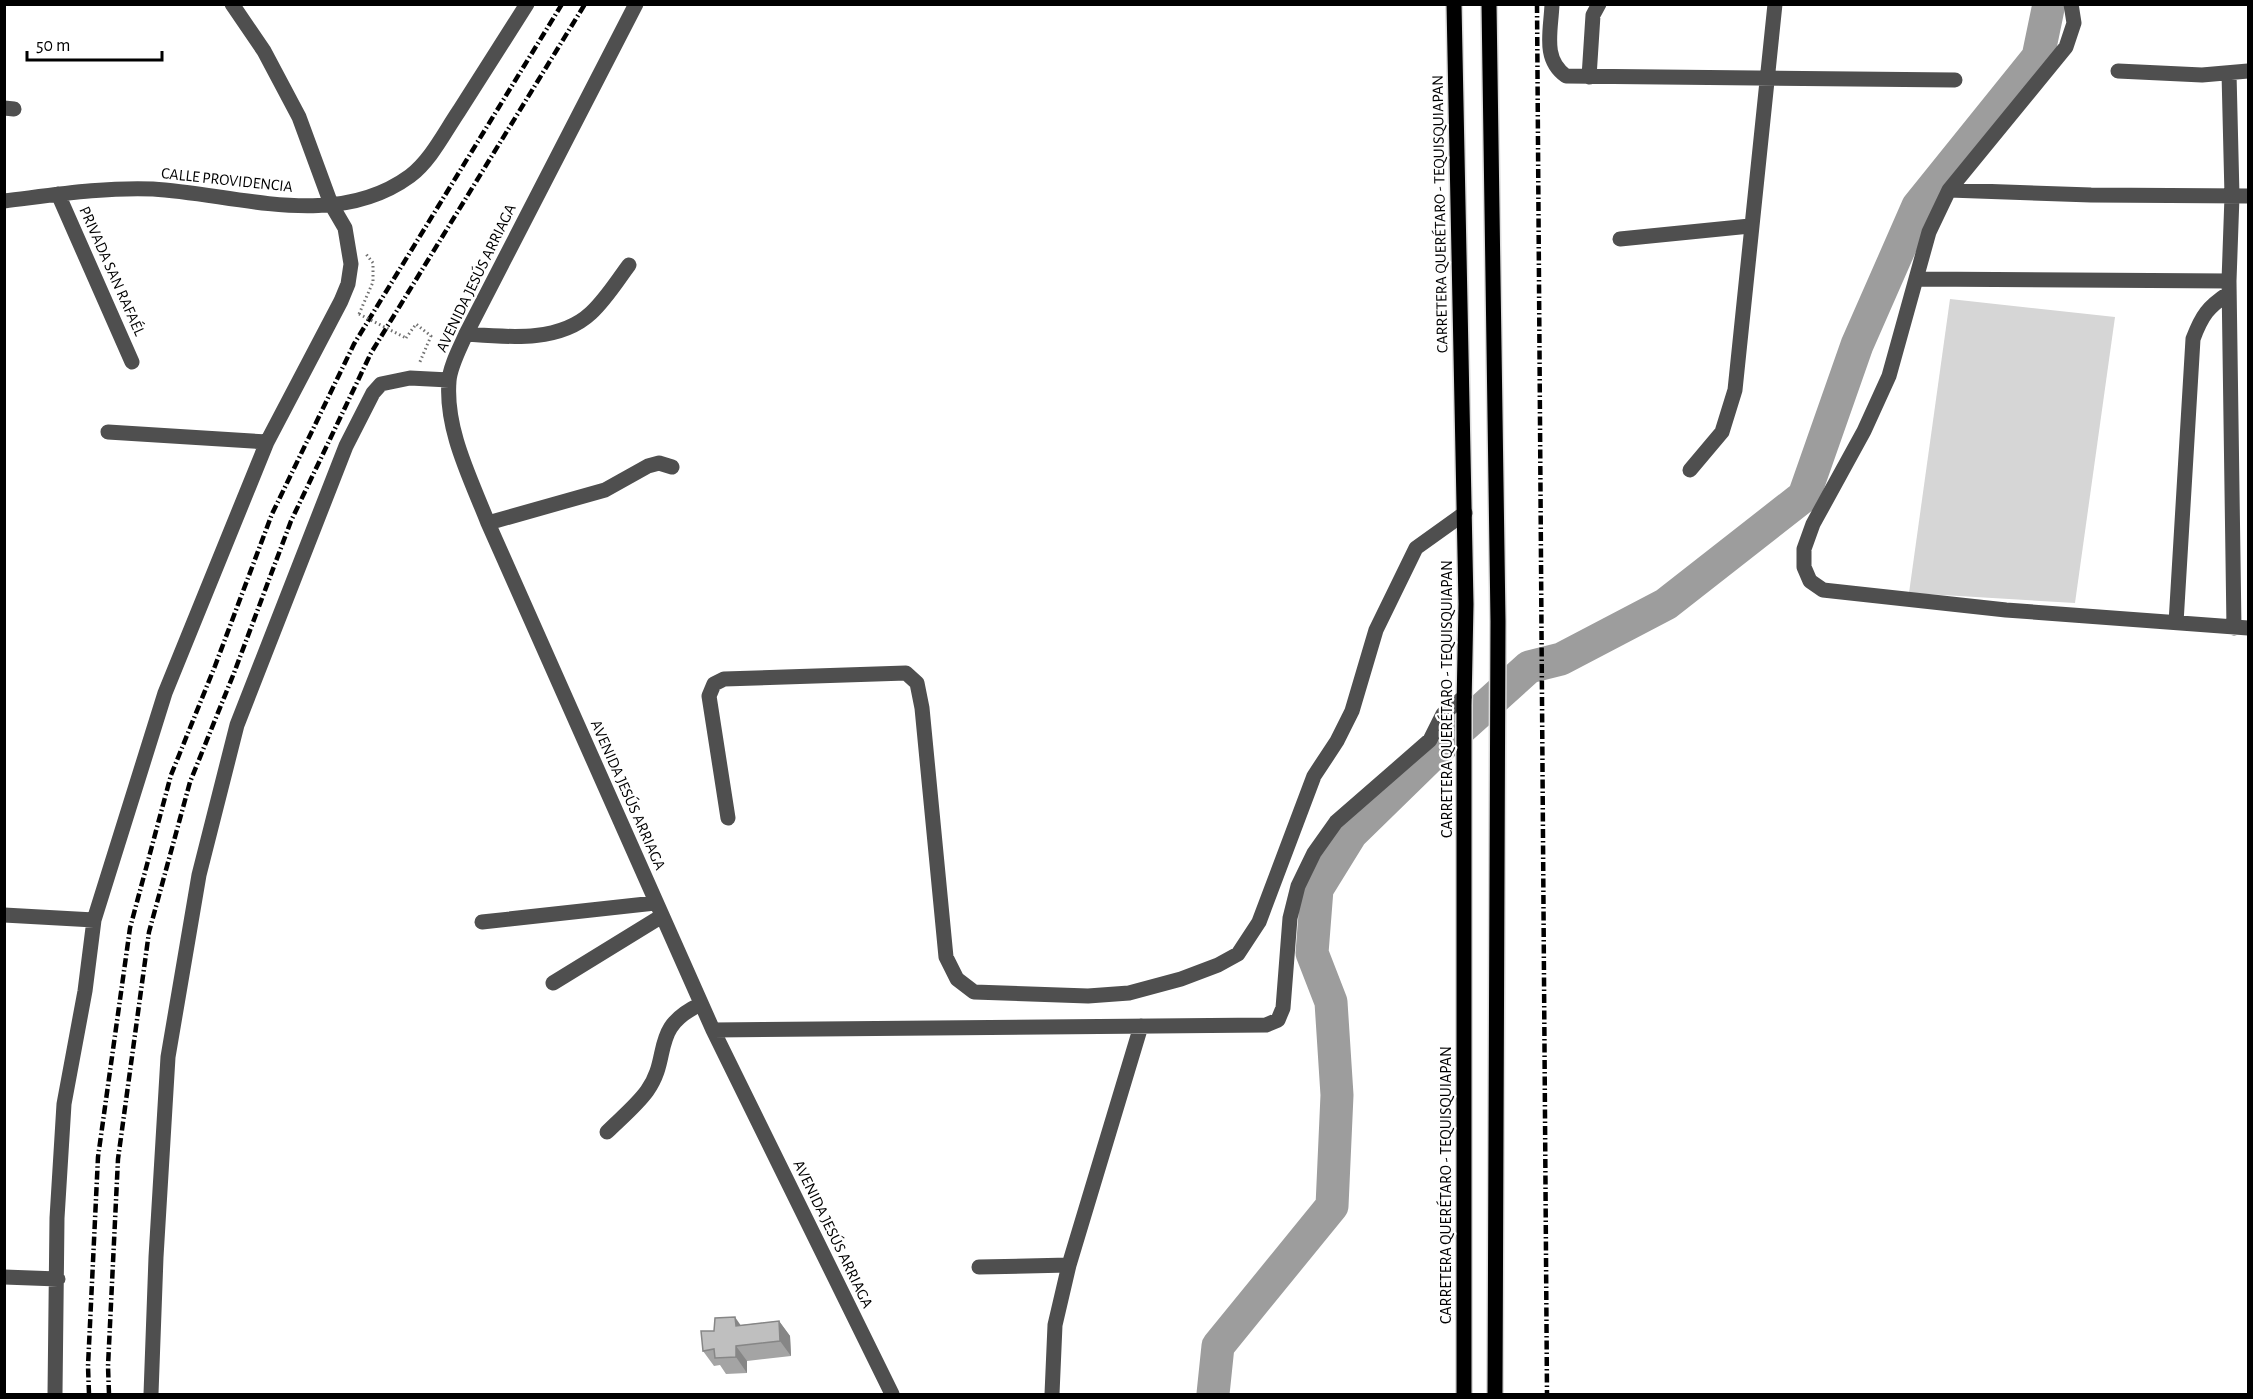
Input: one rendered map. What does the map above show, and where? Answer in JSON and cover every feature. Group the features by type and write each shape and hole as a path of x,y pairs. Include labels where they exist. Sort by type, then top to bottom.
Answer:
{"main road":[{"name":"CARRETERA QUERÉTARO - TEQUISQUIAPAN","path":"1454,4 1466,604 1464,1395"},
{"path":"1489,4 1498,691 1495,1395"}],"street":[{"path":"55,1395 57,1218 64,1104 85,991 94,920 165,693 267,442 341,301 348,284 351,264 345,228 331,204 299,117 264,51 232,4"},
{"name":"CALLE PROVIDENCIA","path":"4,201 85,191 153,189 298,206 331,204 377,194 411,176 431,154 527,4"},
{"name":"AVENIDA JESÚS ARRIAGA","path":"636,4 466,334 449,380 452,422 488,523 658,909 713,1030 892,1395"},
{"path":"1552,4 1550,54 1556,68 1566,76 1955,80"},
{"path":"1589,77 1593,15 1599,4"},
{"path":"1690,470 1722,432 1735,390 1750,226 1775,4"},
{"path":"2072,4 2074,23 2066,47 1949,190 1929,232 1889,376 1864,431 1813,524 1804,549 1804,567 1810,581 1823,590 2007,610 2241,628 2229,287 2232,196 2229,73"},
{"path":"2118,71 2202,75 2248,72"},
{"path":"1949,190 2091,195 2248,196"},
{"name":"PRIVADA SAN RAFAÉL","path":"58,194 132,362"},
{"path":"1620,239 1750,226"},
{"path":"466,334 495,336 545,334 574,325 591,313 629,266"},
{"path":"1917,279 2229,287"},
{"path":"2176,623 2193,339 2200,321 2229,287"},
{"path":"151,1395 156,1257 168,1057 199,875 237,725 346,446 373,393 381,384 410,378 449,380"},
{"path":"108,432 267,442"},
{"path":"488,523 605,490 648,466 659,463 672,467"},
{"path":"728,818 709,696 714,684 724,679 906,673 917,683 922,708 946,957 957,979 974,992 1088,996 1129,993 1181,979 1218,965 1238,954 1259,922 1314,776 1337,741 1352,711 1376,630 1416,548 1465,513"},
{"path":"713,1030 1266,1025 1278,1020 1283,1008 1290,918 1298,886 1314,853 1336,822 1430,740 1443,714 1464,701"},
{"path":"482,922 658,909"},
{"path":"553,983 658,909"},
{"path":"4,915 94,920"},
{"path":"608,1132 646,1092 656,1074 663,1041 671,1024 691,1008 701,1004"},
{"path":"1052,1395 1055,1325 1069,1264 1142,1026"},
{"path":"979,1267 1069,1264"},
{"path":"4,1277 58,1279"}],"path":[{"path":"373,263 373,282 359,314 406,338 417,324 431,336 417,367"}],"shaded area":[{"path":"1950,299 2115,317 2075,603 1909,593"}],"building":[{"path":"735,1317 736,1326 779,1321 780,1341 736,1346 736,1357 715,1358 714,1349 703,1351 701,1331 714,1331 715,1318"}],"waterway":[{"path":"1213,1394 1218,1346 1332,1206 1337,1095 1331,1002 1312,953 1317,889 1351,834 1438,749 1529,667 1561,659 1666,604 1804,496 1857,345 1918,206 2038,57 2049,4"}],"railway":[{"path":"89,1394 88,1366 98,1157 130,928 171,775 272,514 354,344 562,4"},
{"path":"109,1394 108,1366 118,1159 149,932 190,782 291,521 371,353 585,4"},
{"path":"1537,4 1547,1394"}]}
